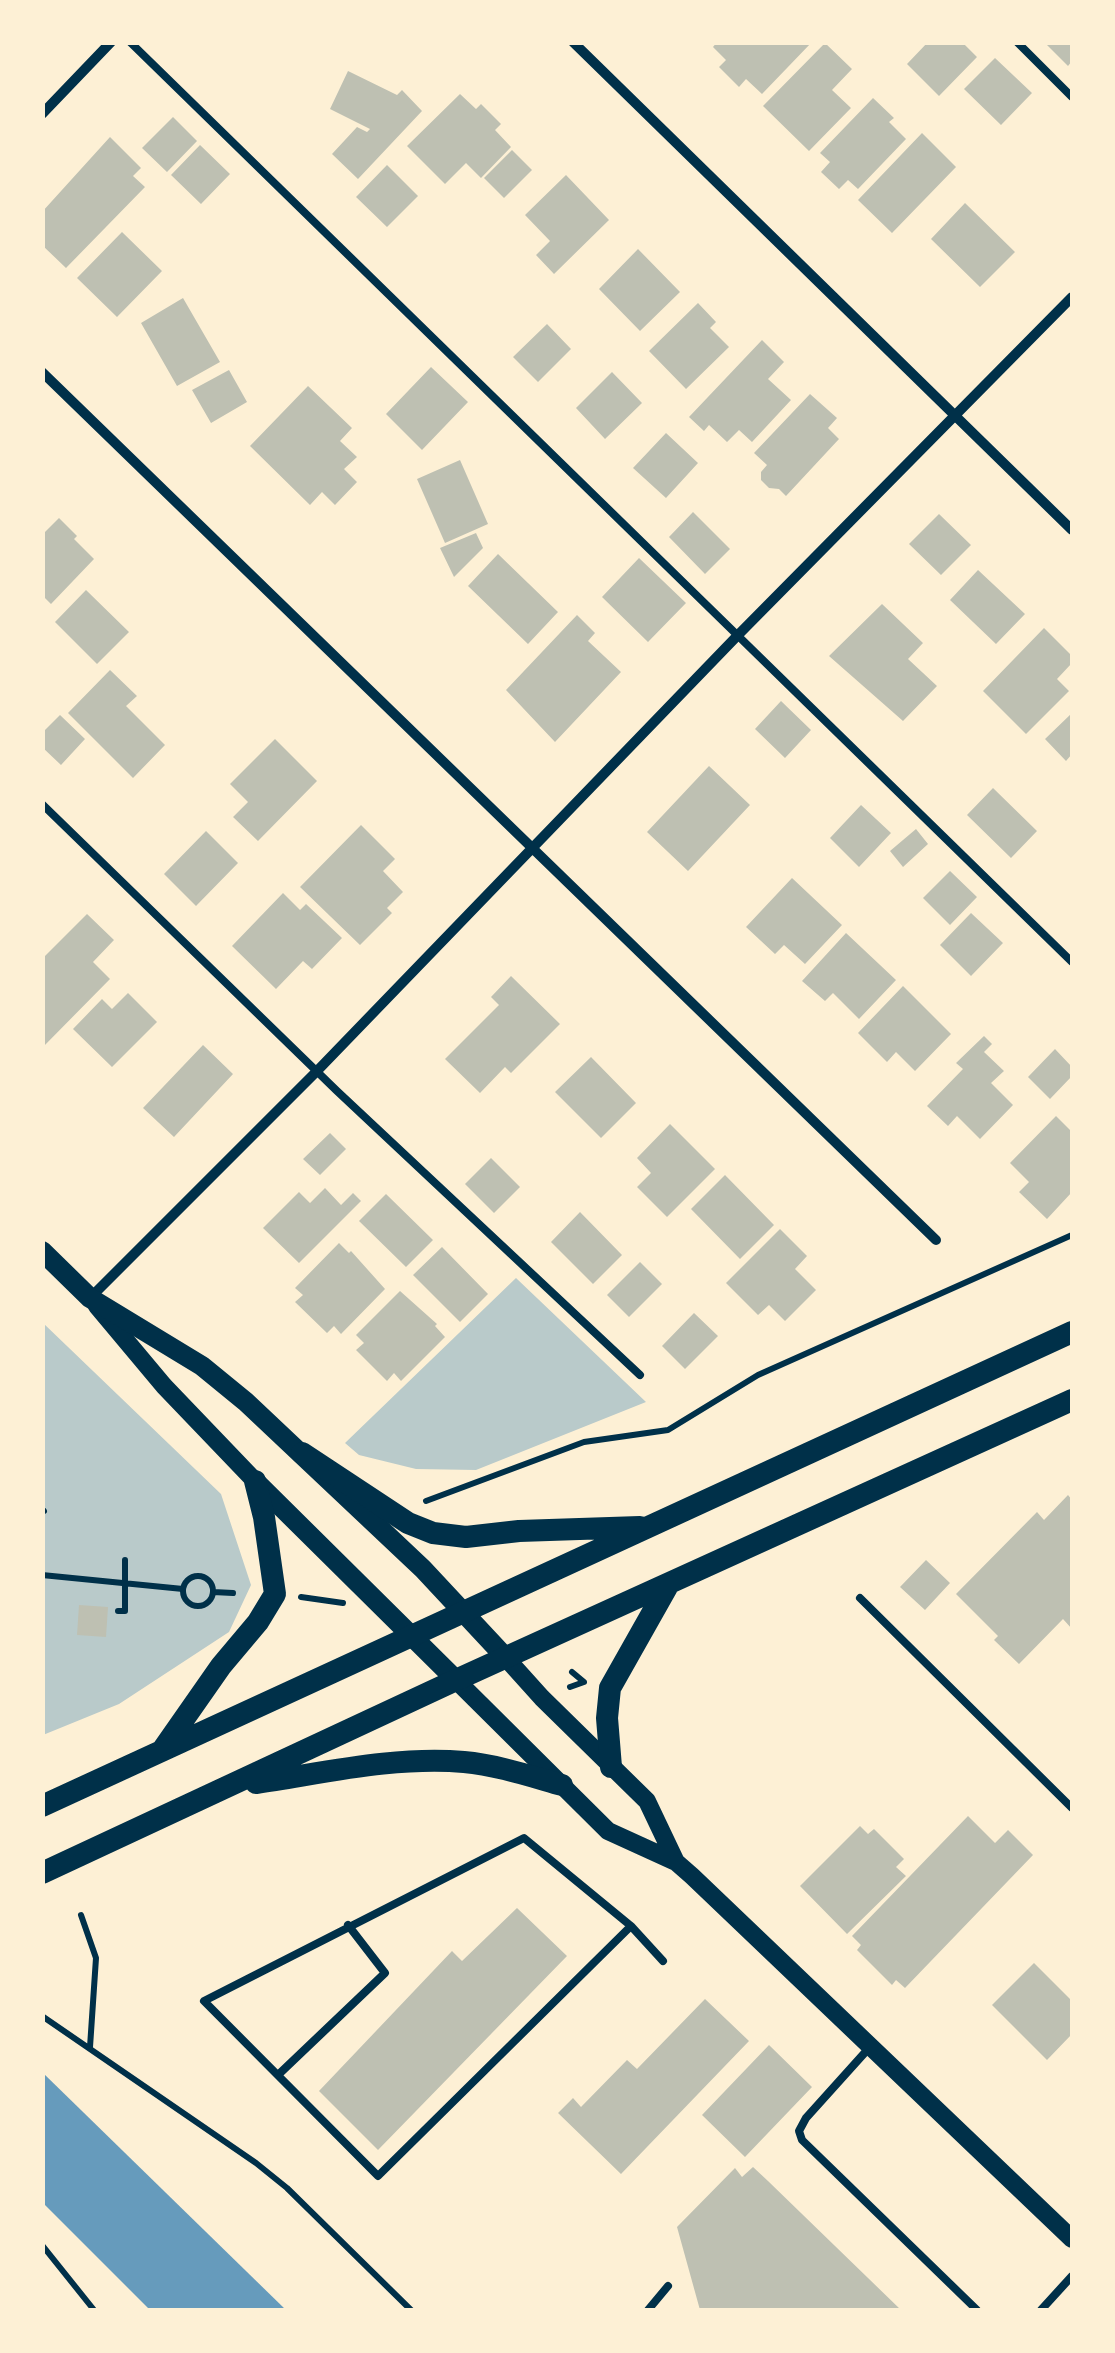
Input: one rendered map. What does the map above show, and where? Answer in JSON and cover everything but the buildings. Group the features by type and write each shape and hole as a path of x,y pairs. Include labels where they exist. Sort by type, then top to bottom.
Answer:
{"main road":[{"path":"42,1251 90,1298 202,1366 423,1569 506,1658"},
{"path":"42,1806 1072,1332"},
{"path":"42,1873 1072,1400"},
{"path":"302,1454 433,1534 466,1537 519,1530 649,1526"},
{"path":"256,1481 456,1680"},
{"path":"162,1751 275,1594 256,1481"},
{"path":"611,1767 610,1688 667,1587"},
{"path":"233,1786 391,1763 460,1762 562,1785"}],"street":[{"path":"42,114 111,42"},
{"path":"572,42 1072,530"},
{"path":"256,1481 164,1386 90,1298 318,1071 1072,296"},
{"path":"42,372 936,1240"},
{"path":"506,1658 647,1801 676,1862"},
{"path":"456,1680 608,1831 676,1862 1072,2239"}],"lane":[{"path":"130,42 1072,962"},
{"path":"1017,42 1072,97"},
{"path":"42,804 640,1376"},
{"path":"860,1598 1072,1808"},
{"path":"630,1926 378,2176 204,2002 524,1838 630,1926 663,1961"},
{"path":"278,2075 384,1973 348,1925"},
{"path":"872,2045 806,2118 799,2131 802,2140 977,2310"},
{"path":"1041,2310 1072,2276"},
{"path":"648,2310 668,2286"}],"path":[{"path":"414,1505 584,1442 668,1430 758,1375 1072,1235"},
{"path":"118,1611 125,1611 126,1560"},
{"path":"42,1574 184,1588"},
{"path":"202,1576 210,1582 212,1592 204,1604 195,1605 185,1598 184,1588 191,1578 202,1576"},
{"path":"212,1592 232,1594"},
{"path":"290,1596 349,1604"},
{"path":"570,1687 584,1682 572,1672"},
{"path":"81,1915 96,1958 90,2048"},
{"path":"42,2016 277,2180 411,2310"},
{"path":"42,2245 94,2310"}],"shaded area":[{"path":"516,1278 646,1402 476,1470 416,1469 359,1455 345,1443"},
{"path":"42,1322 221,1494 251,1585 229,1632 119,1704 43,1735"}],"water":[{"path":"42,2072 286,2310 150,2310 43,2203"}]}
